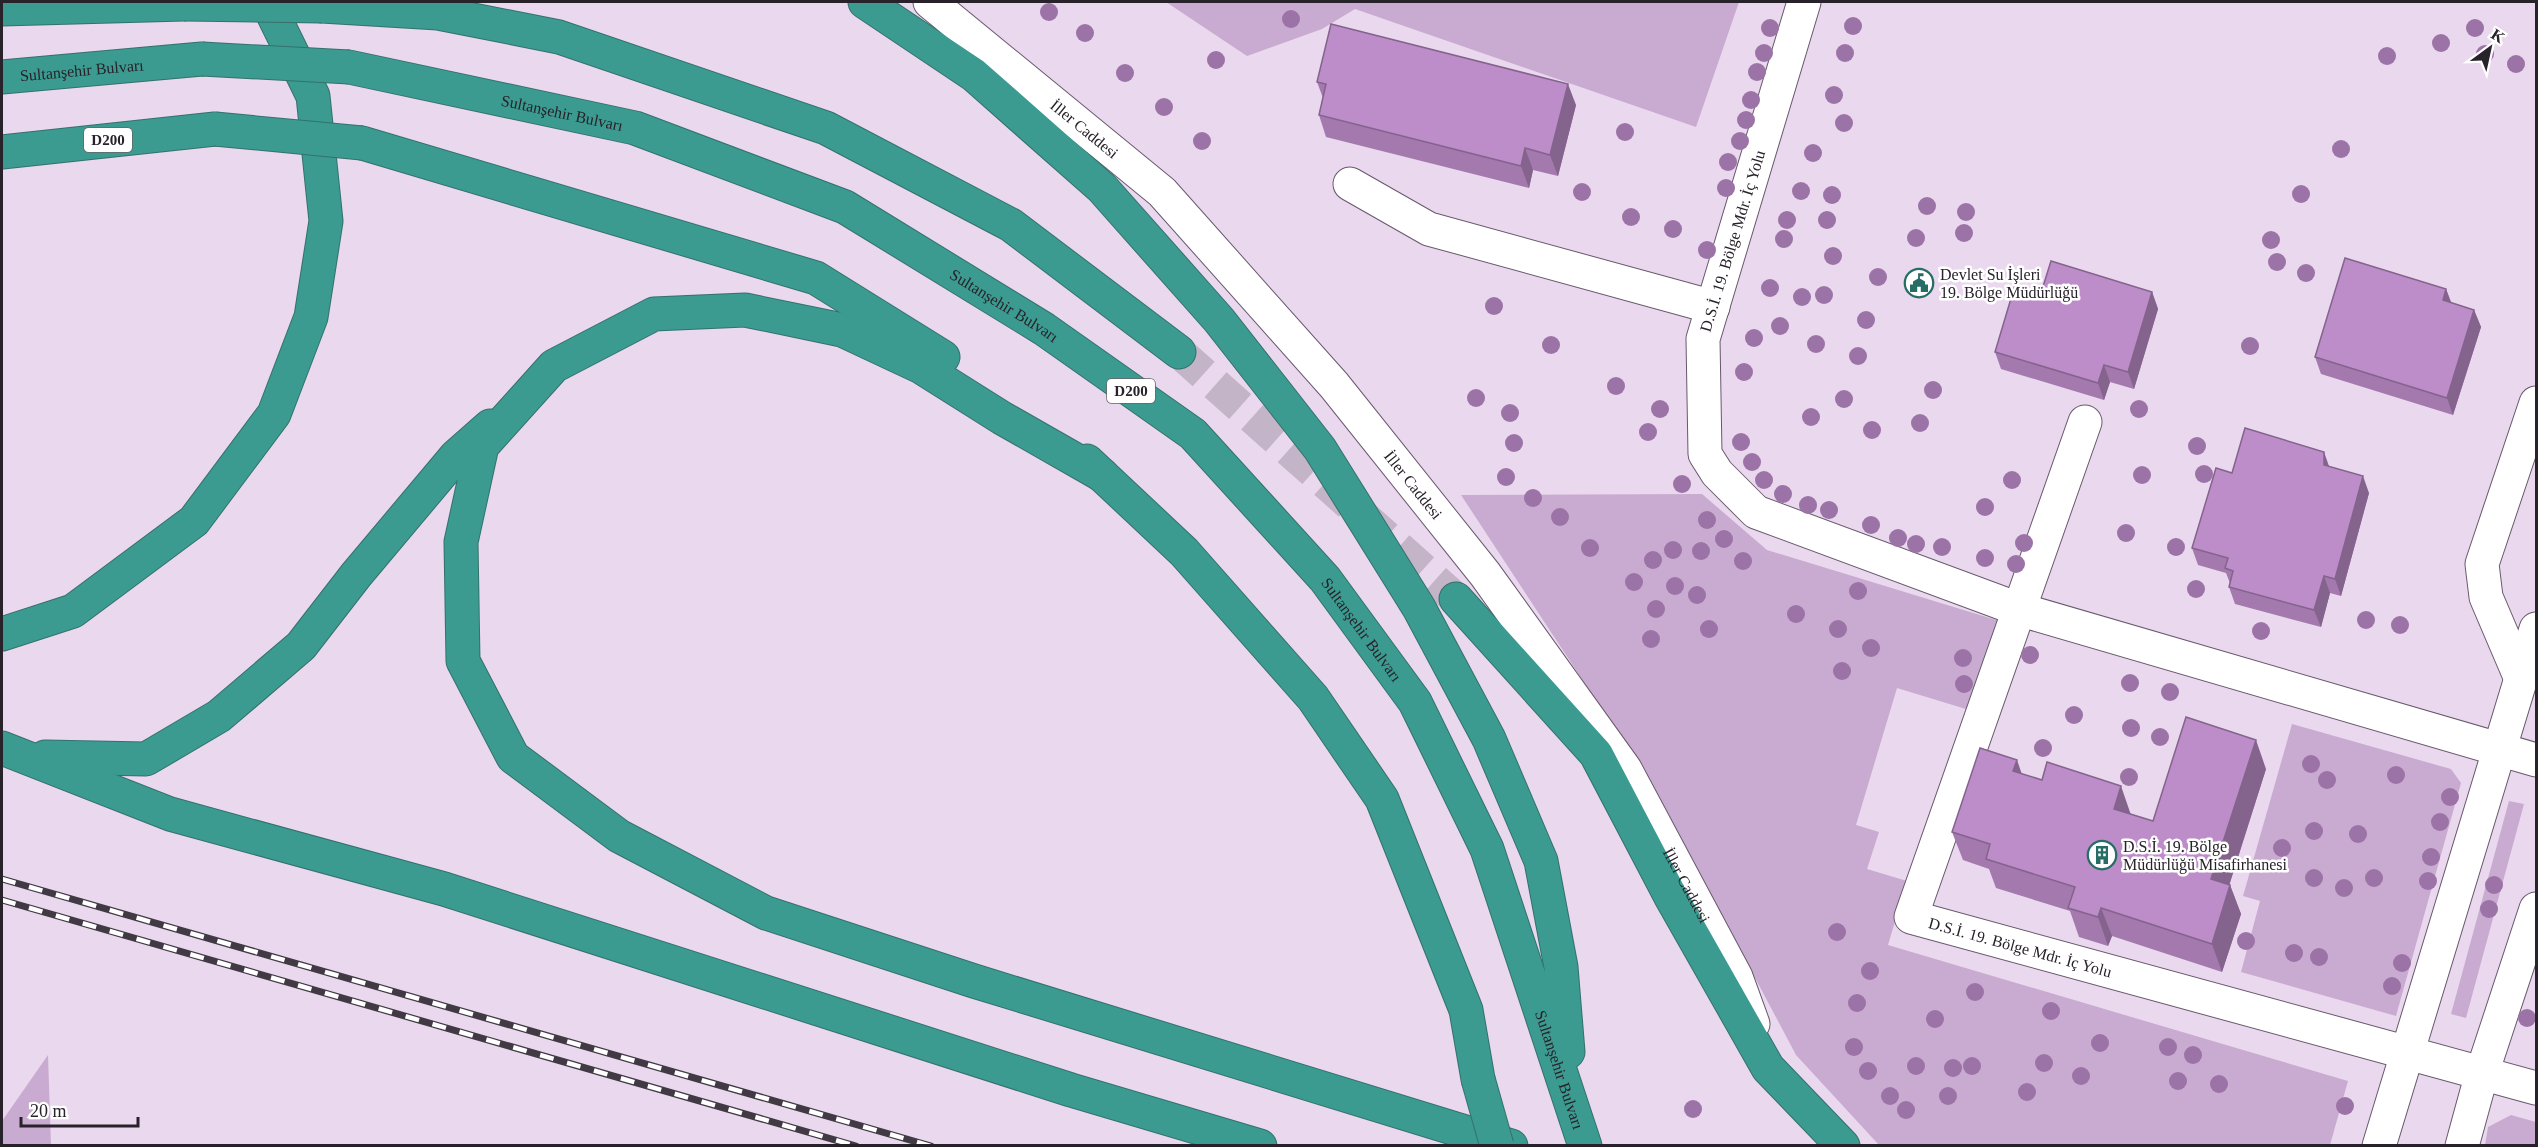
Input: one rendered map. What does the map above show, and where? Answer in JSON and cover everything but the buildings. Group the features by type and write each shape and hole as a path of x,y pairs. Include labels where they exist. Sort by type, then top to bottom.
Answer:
{"highway":[{"path":"2,634 73,611 194,521 274,414 311,317 326,221 313,96 267,2"},
{"path":"865,2 974,75 1102,188 1219,320 1320,449 1425,618 1489,740 1541,861 1561,968 1572,1104"},
{"path":"2,9 184,4 322,6 438,13 559,37 826,128 1011,225 1179,352"},
{"name":"Sultanşehir Bulvarı","path":"2,77 202,59 349,67 635,128 845,207 1044,329 1193,434 1325,579 1415,702 1487,849 1585,1146"},
{"name":"D200","path":"2,152 215,129 362,143 816,278 1044,420 1184,552 1313,698 1382,799 1466,1010 1478,1079 1497,1146"},
{"path":"1102,475 1002,418 921,367 842,330 745,310 654,314 554,366 482,446 461,542 463,661 513,757 619,836 766,913 974,981 1511,1146"},
{"path":"12,752 146,759 219,716 301,646 356,575 456,456 536,386"},
{"path":"1456,599 1596,754 1671,897 1768,1068 1843,1146"},
{"path":"12,752 170,814 444,889 1071,1090 1260,1146"}],"street":[{"name":"İller Caddesi","path":"930,2 1162,192 1334,385 1485,574 1625,770 1736,977 1768,1068"},
{"name":"D.S.İ. 19. Bölge Mdr. İç Yolu","path":"1804,2 1703,339 1705,454 1717,473 1756,512 2018,609 2536,760"},
{"path":"1350,184 1429,230 1713,307"},
{"path":"2521,679 2486,597 2482,564 2536,403"},
{"name":"D.S.İ. 19. Bölge Mdr. İç Yolu","path":"2085,422 1911,917 2536,1088"},
{"path":"2379,1146 2536,629"},
{"path":"2462,1146 2482,1072 2536,909"}],"shaded area":[{"path":"1166,2 1739,2 1696,127 1355,9 1322,29 1247,56"},
{"path":"1702,494 1767,550 2006,623 1979,713 1897,688 1856,825 1879,832 1867,869 1907,881 1888,945 2348,1081 2330,1145 1879,1145 1796,1055 1658,795 1461,495"},
{"path":"2292,724 2451,769 2461,783 2396,1016 2241,972 2260,901 2243,896"},
{"path":"2509,801 2524,804 2466,1018 2451,1014"},
{"path":"48,1055 51,1145 2,1145 2,1121"},
{"path":"2511,1115 2536,1122 2536,1145 2485,1145 2488,1127"}],"tunnel":[{"path":"1179,352 1456,599"}],"railway":[{"path":"2,879 931,1146"},
{"path":"2,900 856,1146"}],"place":[{"name":"Devlet Su İşleri 19. Bölge Müdürlüğü","path":"1919,283"},
{"name":"D.S.İ. 19. Bölge Müdürlüğü Misafirhanesi","path":"2102,855"}]}
